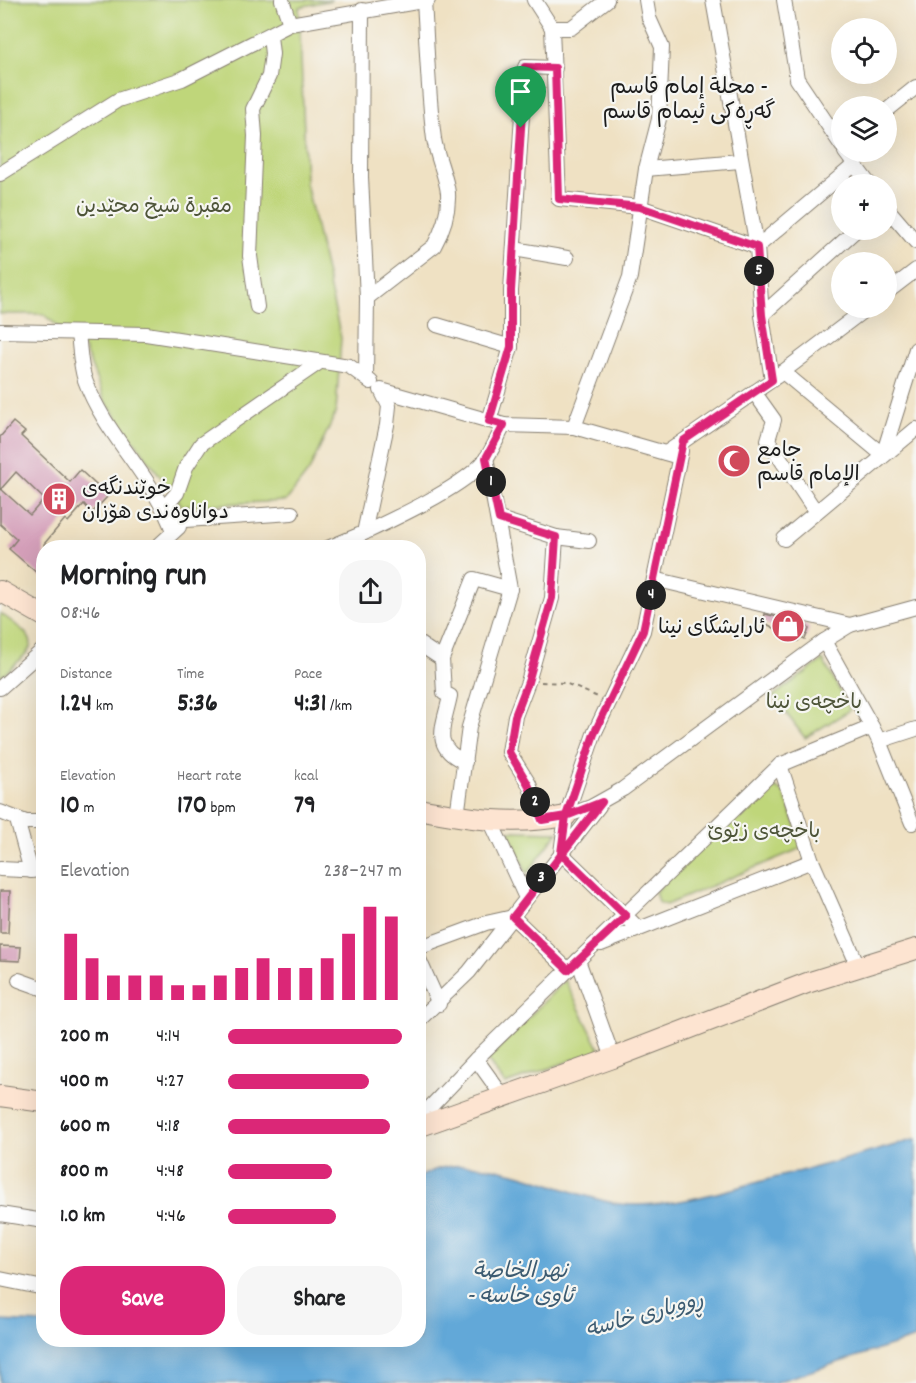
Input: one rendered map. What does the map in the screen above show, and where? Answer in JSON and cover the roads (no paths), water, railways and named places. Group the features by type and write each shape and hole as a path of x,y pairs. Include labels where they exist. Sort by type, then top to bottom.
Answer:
{"street":[{"path":"282,0 290,24"},
{"path":"534,0 552,28 559,199 640,207 757,247"},
{"path":"552,28 571,28 607,0"},
{"path":"574,427 630,277 646,169 659,119 662,47 649,18 646,0"},
{"path":"713,0 757,247 762,315 777,376 883,455"},
{"path":"784,0 797,79 831,130"},
{"path":"0,174 118,100 182,79 290,24 426,1 432,128 435,149 448,192 445,221 434,246 426,254 367,298"},
{"path":"362,10 361,177 367,298 366,378"},
{"path":"257,307 250,256 255,136 253,109 269,76 270,36"},
{"path":"489,421 511,347 514,249 525,67 555,68"},
{"path":"897,102 916,87"},
{"path":"646,169 740,161"},
{"path":"852,162 861,174"},
{"path":"757,247 854,165"},
{"path":"897,220 916,242"},
{"path":"762,315 845,240"},
{"path":"514,249 567,258"},
{"path":"897,285 916,270"},
{"path":"561,853 566,816 594,734 643,631 654,579 673,455 683,441 777,376 854,318"},
{"path":"437,325 511,347"},
{"path":"0,332 146,334 349,366 381,390 489,421 504,425 574,427 673,455"},
{"path":"78,334 81,364 92,396 164,508 172,526"},
{"path":"883,455 916,349"},
{"path":"164,508 177,493 186,467 201,444 320,362"},
{"path":"364,533 387,424 389,406 381,390"},
{"path":"754,392 774,420 768,440 816,512"},
{"path":"347,540 433,497 475,470 486,458 504,425"},
{"path":"784,538 916,429"},
{"path":"457,816 469,727 510,589 486,458"},
{"path":"162,540 172,526 186,520 292,513"},
{"path":"499,519 556,537 589,541"},
{"path":"542,820 528,784 509,752 515,716 528,682 552,598 556,537"},
{"path":"465,762 446,751 441,740 450,696 444,693 442,658 474,579 510,589"},
{"path":"654,579 850,625"},
{"path":"0,591 36,611"},
{"path":"426,810 491,822 542,820 566,816 602,802 647,772 824,641 850,625 916,607"},
{"path":"824,641 873,728 915,827"},
{"path":"426,648 442,658"},
{"path":"0,688 36,656"},
{"path":"426,1112 476,1059 780,765 873,728"},
{"path":"879,741 916,729"},
{"path":"780,765 812,861 859,968"},
{"path":"426,1015 439,1004 513,917 602,802"},
{"path":"0,812 17,820 36,823"},
{"path":"17,820 36,868"},
{"path":"491,822 526,898"},
{"path":"561,853 638,928"},
{"path":"594,947 812,861"},
{"path":"0,869 36,871"},
{"path":"426,945 486,922 513,917 573,965 614,1058"},
{"path":"426,1124 614,1058 807,983 916,949"},
{"path":"426,975 439,1004"},
{"path":"19,980 36,986"},
{"path":"476,1059 504,1098"},
{"path":"0,1096 36,1101"},
{"path":"0,1214 36,1220"},
{"path":"0,1279 36,1286"}],"water":[{"name":"نهر الخاصة - ئاوی خاسە","path":"916,1139 916,1338 773,1383 0,1383 0,1321 36,1323 36,1347 426,1347 426,1175 441,1168 465,1165 491,1168 518,1174 597,1199 638,1205 674,1202 710,1195"}],"place":[{"name":"جامع الإمام قاسم","path":"734,461"},
{"name":"خوێندنگەی دواناوەندی هۆزان","path":"59,499"},
{"name":"ئارایشگای نینا","path":"788,626"}],"district":[{"name":"محلة إمام قاسم - گەڕەکی ئیمام قاسم","path":"689,98"}],"park label":[{"name":"مقبرة شيخ محێدین","path":"154,205"},
{"name":"باخچەی نینا","path":"814,701"},
{"name":"باخچەی زێوێ","path":"764,830"}],"water label":[{"name":"ڕووباری خاسە","path":"644,1313"}]}
